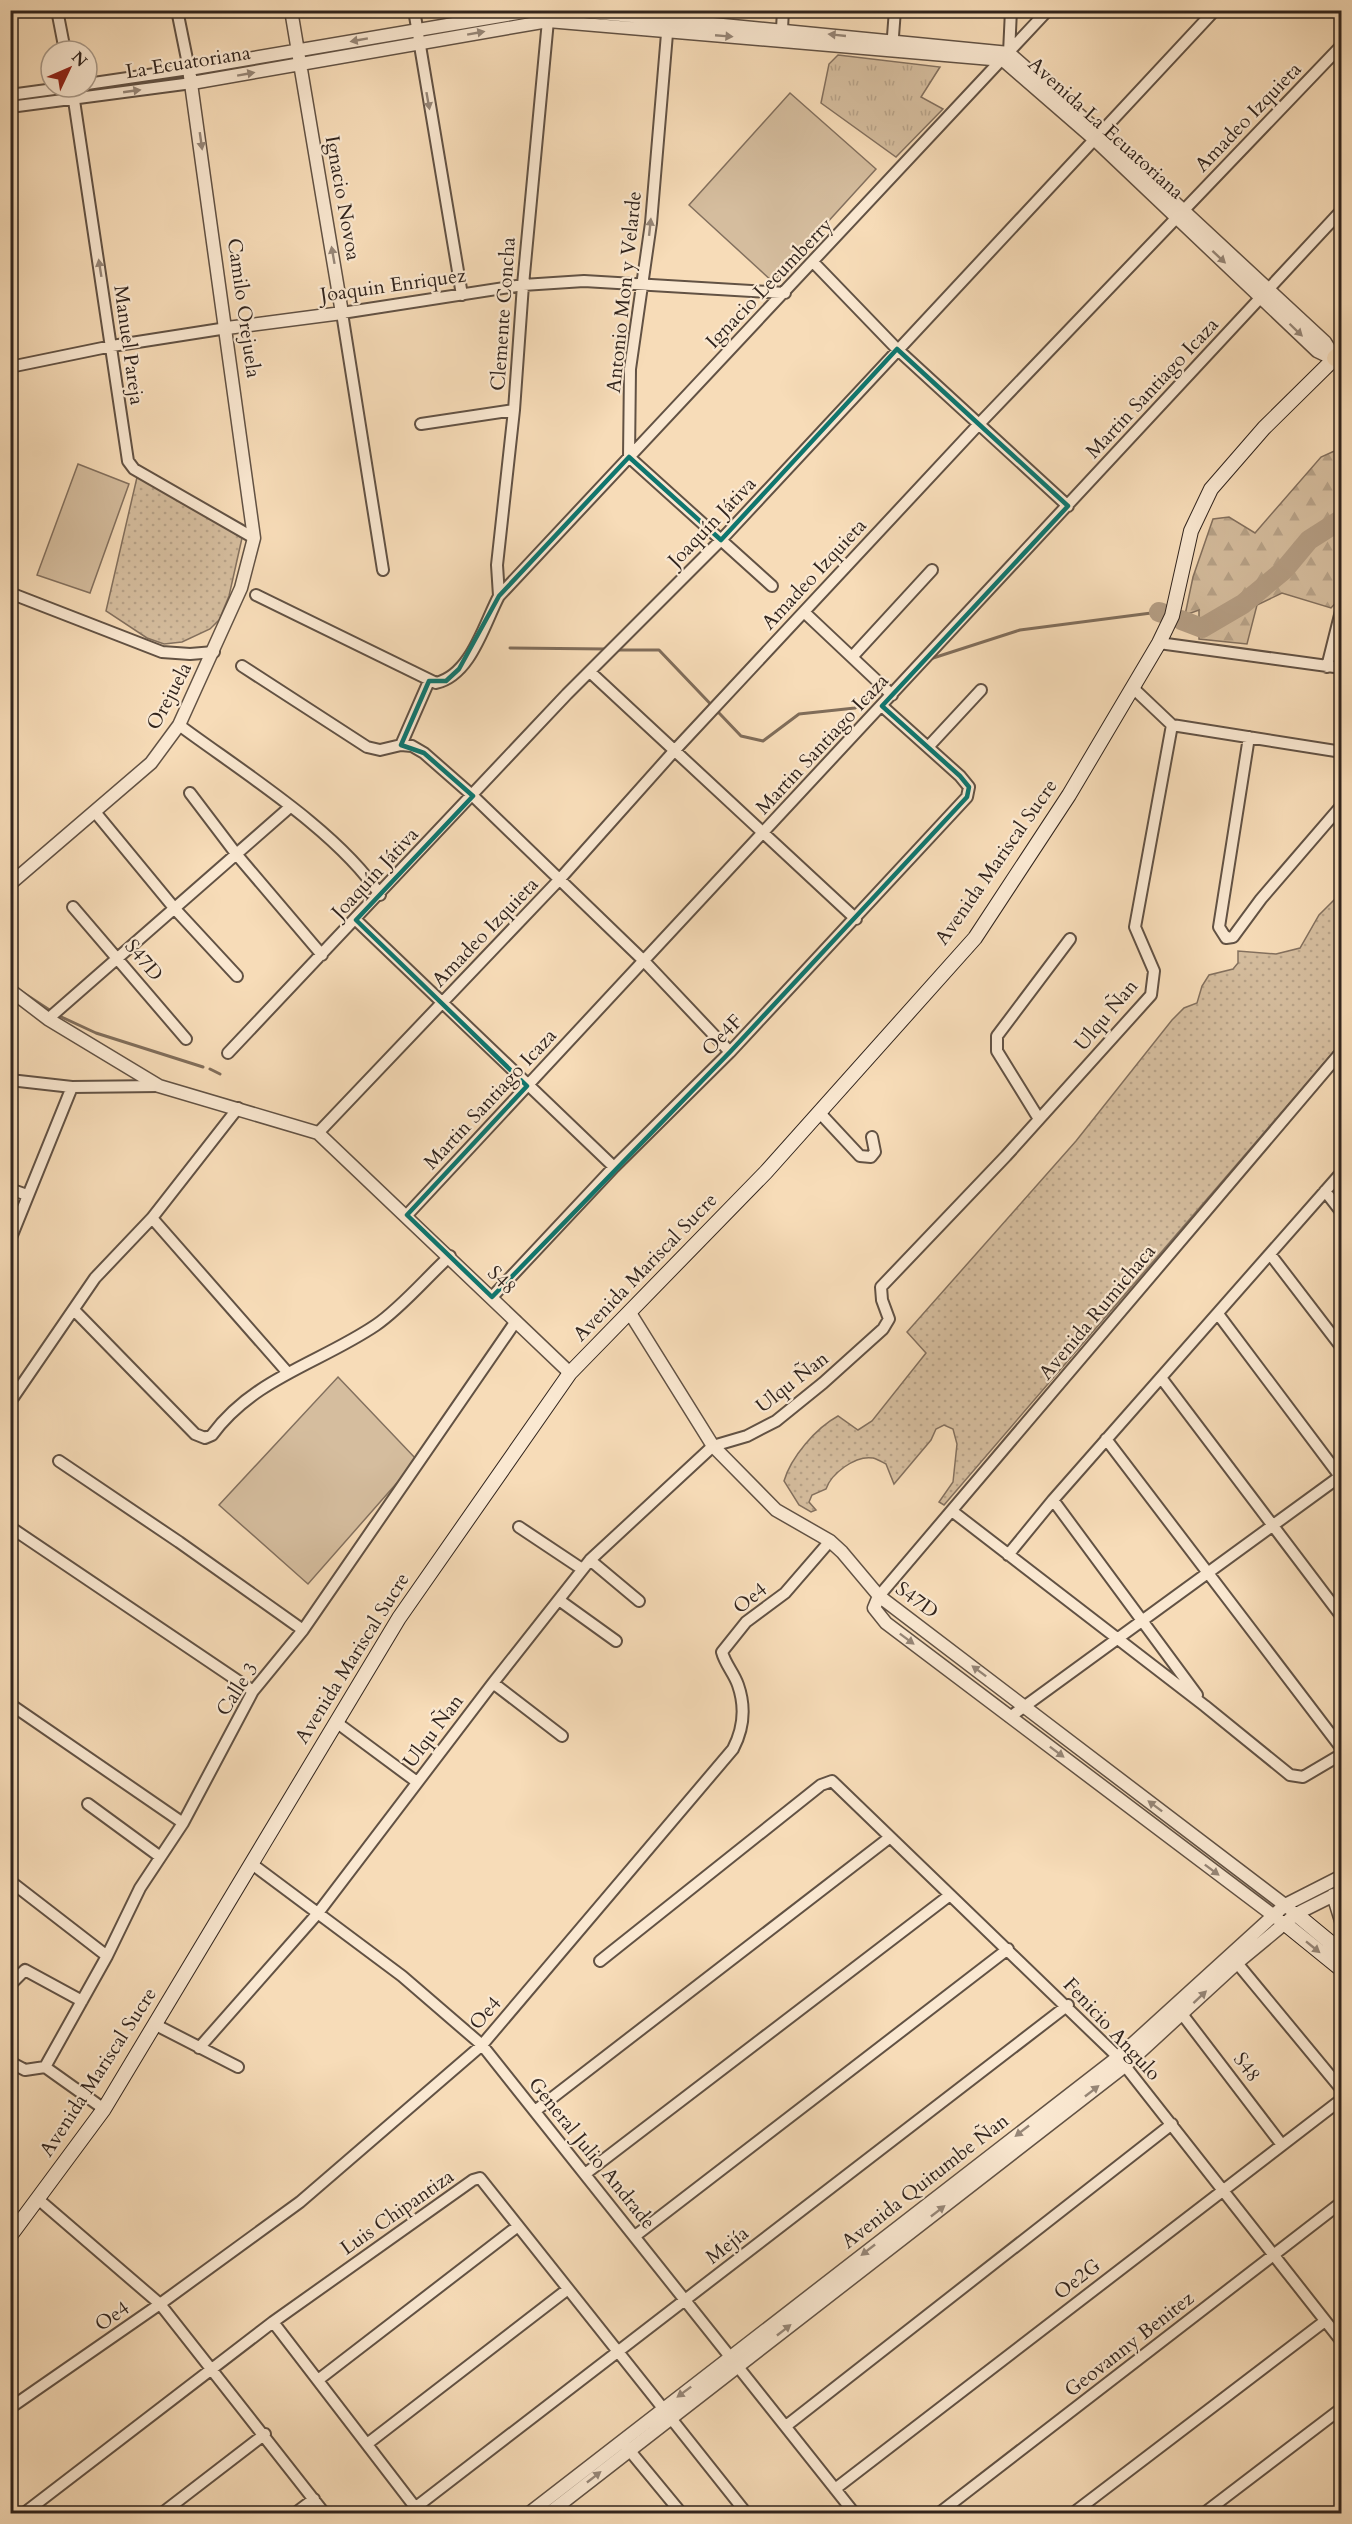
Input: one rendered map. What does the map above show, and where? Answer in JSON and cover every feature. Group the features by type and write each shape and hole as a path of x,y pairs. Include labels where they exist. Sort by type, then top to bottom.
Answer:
{"main road":[{"name":"Avenida Mariscal Sucre","path":"10,2236 104,2109 399,1618 570,1373 630,1313 819,1112 975,938 1069,795 1159,643 1172,616 1191,531 1207,495 1227,468 1264,428 1340,358"},
{"name":"S47D","path":"1290,1910 1341,1952"},
{"name":"S47D","path":"1279,1919 1341,1970"}],"street":[{"path":"57,10 63,39"},
{"path":"177,10 192,83"},
{"name":"Ignacio Novoa","path":"291,10 383,570"},
{"path":"414,10 462,295"},
{"path":"99,82 536,10"},
{"path":"570,10 782,29 892,46 896,10"},
{"path":"782,29 783,10"},
{"path":"1006,56 1011,10"},
{"name":"Ignacio Lecumberry","path":"499,596 517,580 611,480 628,457 814,263 1048,10"},
{"name":"Joaquín Játiva","path":"228,1053 590,672 721,540 1215,10"},
{"name":"Avenida La Ecuatoriana","path":"300,64 418,43 548,16 668,20 892,46 1006,56 1097,136 1180,214"},
{"name":"Clemente Concha","path":"499,596 497,574 514,410 548,16"},
{"name":"Antonio Mon y Velarde","path":"628,457 630,369 651,223 668,20"},
{"name":"Amadeo Izquieta","path":"318,1133 559,880 675,750 978,424 1341,45"},
{"name":"La Ecuatoriana","path":"99,96 192,83 300,64"},
{"name":"Camilo Orejuela","path":"192,83 254,538"},
{"path":"10,95 39,91"},
{"name":"La Ecuatoriana","path":"10,107 74,99"},
{"name":"Manuel Pareja","path":"74,99 128,461 134,469 254,538"},
{"name":"Martin Santiago Icaza","path":"407,1215 882,706 888,691 1068,506 1341,210"},
{"path":"1180,214 1265,293 1325,342 1340,358"},
{"path":"814,263 897,349 1068,506"},
{"name":"Joaquin Enriquez","path":"10,367 112,346 523,285 584,281 785,293"},
{"path":"421,424 514,410"},
{"path":"628,457 772,586"},
{"name":"Orejuela","path":"10,884 151,763 179,725 241,588 254,538"},
{"path":"852,657 932,570"},
{"path":"10,593 162,652 190,654 214,652"},
{"path":"256,595 436,683 446,681 459,669 479,639 499,596"},
{"path":"1327,667 1341,607"},
{"path":"804,612 888,691"},
{"path":"1159,643 1341,668"},
{"path":"242,666 367,747 380,750 401,745 412,746 424,753 473,796 644,961 730,1053"},
{"path":"590,672 856,920"},
{"path":"401,745 429,681"},
{"path":"1133,688 1172,724 1341,752"},
{"path":"882,706 929,746 981,690"},
{"name":"Ulqu Ñan","path":"199,2048 318,1913 590,1560 713,1446 747,1436 776,1421 823,1383 887,1325 889,1319 882,1300 881,1287 1039,1119 1151,995 1154,971 1135,927 1172,724"},
{"path":"179,725 290,807 352,860 380,895"},
{"path":"1249,737 1219,927 1226,938 1233,937 1261,899 1341,805"},
{"name":"Oe4F","path":"492,1297 614,1167 730,1053 856,920 967,797 970,791 960,776 929,746"},
{"path":"190,793 237,855 322,955"},
{"path":"48,1018 290,807"},
{"path":"95,812 175,909 237,976"},
{"name":"S47D","path":"73,907 186,1039"},
{"path":"356,920 614,1167"},
{"path":"1039,1119 997,1051 995,1043 997,1036 1070,939"},
{"path":"10,990 48,1018 159,1086 318,1133"},
{"name":"Avenida Rumichaca","path":"879,1596 1341,1051"},
{"path":"10,1080 72,1087 159,1086"},
{"path":"10,1240 72,1087"},
{"path":"11,1399 100,1273 152,1218 238,1108"},
{"path":"819,1112 860,1156 866,1158 875,1152 872,1137"},
{"name":"S48","path":"318,1133 407,1215 570,1373"},
{"path":"1008,1555 1106,1439 1341,1172"},
{"path":"10,1189 27,1195"},
{"path":"1325,1191 1341,1213"},
{"path":"152,1218 288,1372"},
{"path":"1270,1254 1341,1348"},
{"path":"74,1310 202,1438 212,1435 244,1400 262,1386 376,1325 450,1256"},
{"path":"630,1313 713,1446 776,1510 830,1541 879,1596"},
{"path":"1010,1717 1341,1477 1218,1314"},
{"name":"Calle 3","path":"45,2067 107,1956 140,1888 159,1856 183,1823 253,1691 303,1630 516,1321"},
{"path":"1162,1378 1341,1617"},
{"path":"1106,1439 1341,1749"},
{"path":"59,1461 303,1630"},
{"path":"1053,1500 1205,1706"},
{"path":"952,1511 1297,1778 1341,1754"},
{"path":"10,1527 253,1691"},
{"path":"519,1527 582,1569"},
{"name":"Oe4","path":"10,2408 160,2304 300,2202 482,2045 733,1749 741,1733 742,1706 738,1685 722,1652 746,1622 785,1593 830,1541"},
{"path":"590,1560 639,1601"},
{"name":"S47D","path":"1279,1919 886,1623 874,1608 879,1596 1290,1910"},
{"path":"559,1600 616,1641"},
{"path":"493,1683 562,1736"},
{"path":"10,1704 183,1823"},
{"path":"336,1722 417,1782"},
{"name":"Fenicio Angulo","path":"600,1961 821,1785 832,1781 889,1838 1068,2005 1122,2061 1341,2342"},
{"path":"88,1804 159,1856"},
{"path":"535,2111 889,1838"},
{"name":"General Julio Andrade","path":"252,1864 402,1976 482,2045 855,2514"},
{"name":"Avenida Quitumbe Ñan","path":"1122,2061 1279,1919 1341,1876"},
{"path":"10,1881 107,1956"},
{"path":"1337,1893 1341,1924"},
{"name":"Avenida Quitumbe Ñan","path":"1290,1910 1337,1893"},
{"path":"585,2174 950,1894"},
{"name":"Avenida Quitumbe Ñan","path":"548,2514 667,2412 1182,2014 1237,1963 1279,1919"},
{"path":"635,2236 1008,1949"},
{"path":"1237,1963 1341,2090"},
{"path":"10,1985 25,1970 82,2001"},
{"name":"Mejía","path":"411,2510 1068,2005"},
{"name":"S48","path":"1182,2014 1282,2145"},
{"path":"156,2025 238,2067"},
{"path":"10,2062 25,2070 45,2067 104,2109"},
{"name":"Oe2G","path":"835,2488 1341,2099"},
{"path":"786,2426 1172,2124"},
{"name":"Luis Chipantiza","path":"23,2514 273,2322 473,2180 480,2178 747,2514"},
{"path":"38,2199 160,2304 265,2434 325,2514"},
{"name":"Geovanny Benitez","path":"938,2514 1274,2255 1340,2207"},
{"path":"318,2380 518,2226"},
{"path":"367,2444 568,2289"},
{"path":"1071,2514 1325,2321"},
{"path":"273,2322 367,2444 411,2510"},
{"path":"1203,2514 1341,2408"},
{"path":"161,2514 265,2434"},
{"path":"626,2445 682,2514"},
{"name":"Avenida Quitumbe Ñan","path":"528,2514 626,2445"},
{"path":"294,2514 314,2499"},
{"path":"1336,2514 1341,2510"}],"highlighted area":[{"path":"897,349 1068,506 882,706 960,776 969,787 967,797 730,1052 492,1297 407,1215 527,1086 356,920 473,796 424,753 401,745 429,681 446,681 459,669 499,596 629,457 721,540"}],"green space":[{"path":"838,55 940,67 921,97 943,109 896,157 821,103 829,64"},
{"path":"790,93 876,169 773,282 689,205"},
{"path":"1341,448 1341,597 1331,608 1282,593 1257,605 1247,644 1199,639 1199,610 1185,615 1193,577 1213,519 1229,517 1255,533 1321,457"},
{"path":"78,464 129,484 90,593 37,575"},
{"path":"138,473 242,538 229,596 219,620 210,629 182,642 164,644 147,638 106,611"},
{"path":"1341,893 1341,1043 944,1505 939,1502 953,1482 957,1444 953,1429 944,1425 936,1429 931,1440 894,1484 886,1464 875,1458 859,1459 838,1472 826,1489 812,1495 809,1502 816,1510 811,1512 799,1505 784,1481 798,1453 821,1428 838,1416 858,1430 872,1421 926,1353 907,1332 1076,1141 1172,1020 1184,1008 1197,1003 1202,986 1209,975 1233,969 1238,963 1238,951 1276,954 1300,948 1319,915"},
{"path":"338,1377 417,1460 308,1584 219,1505"}],"waterway":[{"path":"1181,620 1202,628 1243,604 1284,570 1309,540 1342,519"},
{"path":"930,659 1020,630 1159,612"},
{"path":"510,648 607,649"},
{"path":"617,650 659,650 741,736 763,741 799,714 855,708 882,688"},
{"path":"19,990 51,1011"},
{"path":"57,1015 96,1033 203,1067"},
{"path":"210,1069 220,1074"}]}
